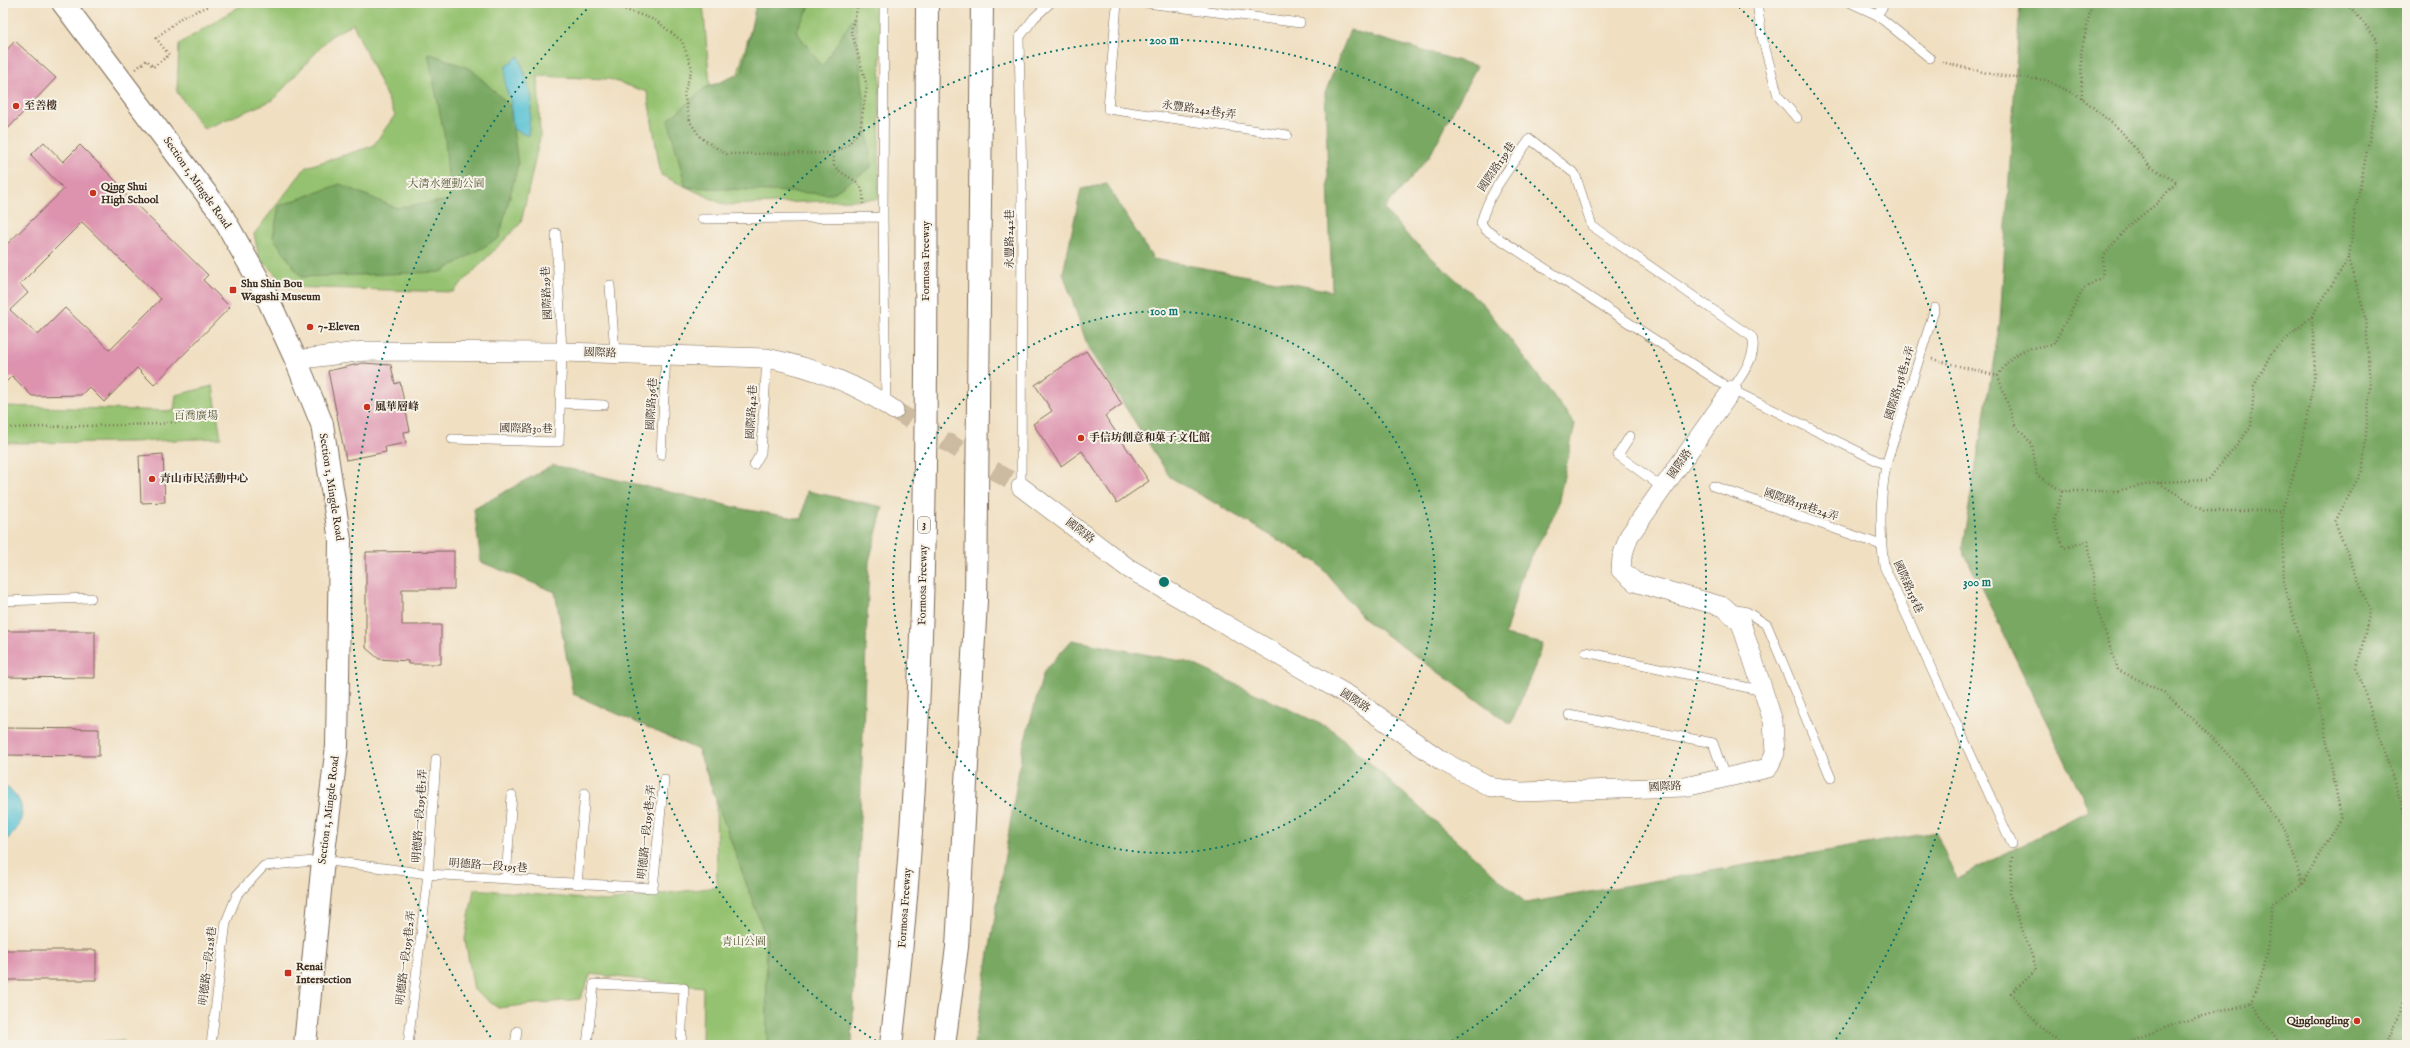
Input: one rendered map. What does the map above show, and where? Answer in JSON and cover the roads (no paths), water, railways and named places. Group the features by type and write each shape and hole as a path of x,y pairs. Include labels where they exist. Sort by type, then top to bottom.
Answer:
{"main road":[{"name":"Section 1, Mingde Road","path":"63,3 123,80 220,212 263,288 296,360 322,424 340,540 338,746 323,860 305,1045"},
{"name":"Formosa Freeway","path":"891,1045 904,938 924,605 927,3"},
{"path":"944,1045 957,939 976,601 982,3"}],"street":[{"name":"國際路","path":"296,360 364,351 562,352 767,358 793,364 828,375 890,407"},
{"name":"國際路","path":"1021,487 1128,568 1351,697 1442,761 1491,787 1521,792 1685,787 1768,768 1775,753 1773,721 1741,623 1724,607 1635,582 1621,570 1622,557 1629,536 1732,390"}],"lane":[{"path":"884,3 883,217 890,407"},
{"name":"永豐路242巷","path":"1021,487 1022,187 1019,38 1034,18 1050,3"},
{"name":"永豐路242巷5弄","path":"1117,3 1108,109 1287,135"},
{"path":"1147,3 1300,23"},
{"path":"1757,3 1762,37 1778,96 1797,118"},
{"path":"1851,3 1877,15 1930,58"},
{"path":"1877,15 1885,3"},
{"name":"國際路139巷","path":"1530,139 1575,174 1592,226 1752,337 1755,346 1753,355 1732,390 1486,230 1481,223 1489,200 1530,139"},
{"path":"702,219 883,217"},
{"name":"國際路29巷","path":"556,233 562,352"},
{"path":"610,285 615,354"},
{"name":"國際路158巷21弄","path":"1886,465 1921,357 1935,308"},
{"name":"國際路30巷","path":"452,439 559,442 562,352"},
{"name":"國際路36巷","path":"662,455 666,354"},
{"name":"國際路42巷","path":"754,465 762,453 767,358"},
{"path":"1732,390 1886,465"},
{"path":"560,403 604,404"},
{"path":"1630,436 1618,455 1663,488"},
{"name":"國際路158巷","path":"1886,465 1880,500 1881,545 1884,566 2012,844"},
{"name":"國際路158巷24弄","path":"1713,486 1881,545"},
{"path":"3,601 91,598"},
{"name":"國際路","path":"1724,607 1747,612 1766,625 1831,778"},
{"path":"1586,652 1763,691"},
{"path":"1569,715 1713,743 1725,777"},
{"name":"明德路一段195巷1弄","path":"428,874 436,759"},
{"name":"明德路一段195巷7弄","path":"653,888 664,779"},
{"path":"577,884 585,793"},
{"path":"506,879 512,795"},
{"name":"明德路一段195巷","path":"323,860 428,874 653,888"},
{"name":"明德路一段128巷","path":"211,1045 226,922 237,895 264,866 323,860"},
{"name":"明德路一段195巷2弄","path":"408,1045 428,874"},
{"path":"587,1045 594,984 684,988 681,1045"},
{"path":"515,1045 517,1031"}],"water":[{"path":"519,56 532,98 528,136 513,129 510,100 505,86 506,66"},
{"path":"3,785 12,791 18,798 22,814 16,829 11,836 3,842"}],"tunnel":[{"path":"894,410 1021,487"}],"place":[{"name":"至善樓","path":"16,106"},
{"name":"Qing Shui High School","path":"93,193"},
{"name":"Shu Shin Bou Wagashi Museum","path":"233,290"},
{"name":"7-Eleven","path":"310,327"},
{"name":"風華層峰","path":"367,407"},
{"name":"手信坊創意和菓子文化館","path":"1081,438"},
{"name":"青山市民活動中心","path":"152,479"},
{"name":"Renai Intersection","path":"288,973"},
{"name":"Qinglongling","path":"2357,1021"}],"park label":[{"name":"大清水運動公園","path":"446,184"},
{"name":"百喬廣場","path":"196,416"},
{"name":"青山公園","path":"744,942"}]}
